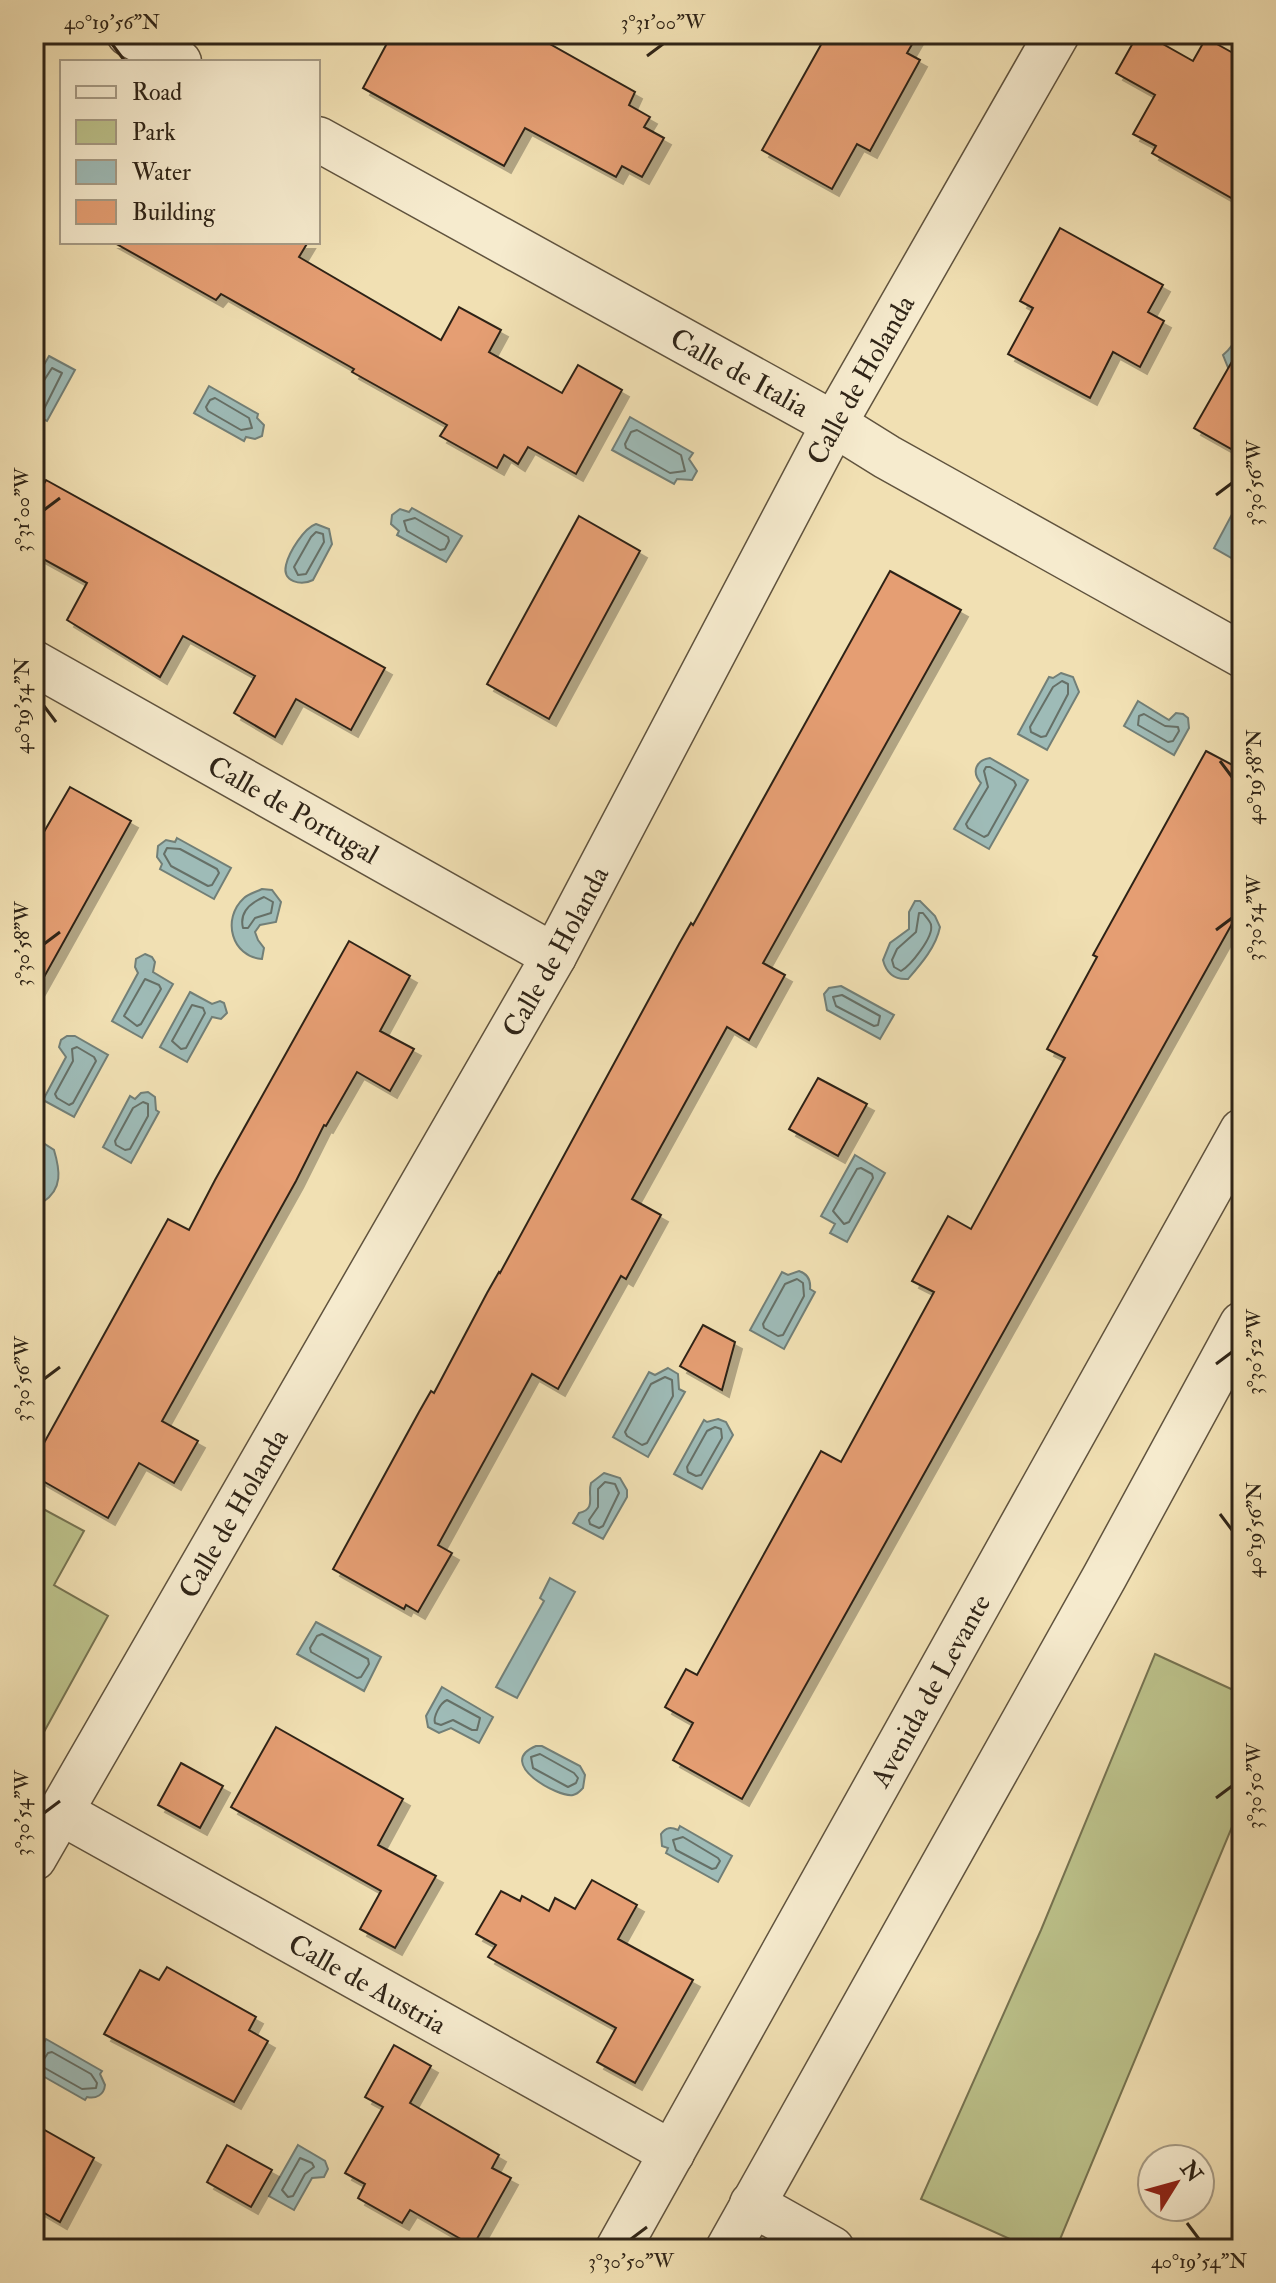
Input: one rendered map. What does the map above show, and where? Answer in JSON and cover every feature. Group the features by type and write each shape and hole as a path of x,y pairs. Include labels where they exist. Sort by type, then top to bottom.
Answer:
{"street":[{"path":"129,34 175,60"},
{"name":"Calle de Holanda","path":"34,1858 554,956 834,424 1057,34"},
{"name":"Calle de Italia","path":"320,140 834,424 887,457 1242,655"},
{"name":"Calle de Portugal","path":"35,666 554,956"},
{"name":"Avenida de Levante","path":"618,2249 1242,1131"},
{"path":"728,2249 1105,1576 1242,1324"},
{"name":"Calle de Austria","path":"62,1813 672,2153"},
{"path":"752,2204 832,2249"}],"green space":[{"path":"34,1504 84,1531 54,1585 108,1616 34,1750"},
{"path":"1155,1654 1242,1694 1242,1803 1056,2249 1032,2249 921,2199 1041,1930"}],"water":[{"path":"1242,301 1242,374 1229,370 1223,355 1235,340 1237,309"},
{"path":"49,356 75,370 47,421 43,419 34,425 34,382"},
{"path":"209,386 258,414 257,418 264,425 262,436 255,439 246,437 244,441 194,413"},
{"path":"630,417 693,453 689,459 697,471 692,480 677,479 674,484 612,450"},
{"path":"1237,505 1242,507 1242,564 1214,548"},
{"path":"412,508 462,536 446,562 397,535 399,531 391,524 392,515 400,509 409,512"},
{"path":"316,524 329,529 332,544 313,580 303,583 294,581 287,575 286,565 302,535"},
{"path":"1061,673 1073,677 1079,692 1047,750 1018,734 1049,677"},
{"path":"1138,701 1169,720 1176,713 1188,718 1189,728 1174,755 1124,726"},
{"path":"990,758 1028,780 989,849 954,829 981,783 976,767"},
{"path":"177,838 231,868 214,899 160,869 162,864 157,857 158,846 166,840 175,842"},
{"path":"262,889 272,890 281,902 276,922 260,925 255,932 264,948 262,959 243,952 233,936 232,926 237,907 246,897"},
{"path":"915,901 920,901 935,916 940,927 927,955 908,979 903,979 891,974 883,960 890,943 909,929 909,912"},
{"path":"145,954 155,962 153,972 173,984 142,1038 112,1021 138,973 136,959"},
{"path":"841,986 894,1015 880,1039 827,1010 824,994 829,988"},
{"path":"190,992 212,1004 224,1003 227,1013 221,1019 212,1017 187,1062 160,1047"},
{"path":"75,1036 108,1055 74,1117 43,1100 66,1057 59,1047 61,1040"},
{"path":"148,1092 155,1097 159,1112 131,1163 103,1147 130,1096 135,1099 141,1093"},
{"path":"34,1137 54,1150 58,1165 57,1185 43,1202 34,1197"},
{"path":"855,1155 885,1173 847,1242 830,1233 835,1224 821,1216"},
{"path":"799,1271 807,1276 810,1289 815,1292 784,1349 750,1330 782,1272 788,1275"},
{"path":"668,1368 678,1374 679,1389 685,1392 648,1457 613,1437 649,1372 655,1375"},
{"path":"704,1420 726,1422 733,1435 702,1489 674,1474"},
{"path":"604,1473 620,1478 627,1490 627,1497 603,1539 573,1523 579,1513 590,1505 591,1483"},
{"path":"550,1578 575,1592 517,1698 496,1687 544,1601 540,1598"},
{"path":"316,1622 381,1657 364,1691 297,1654"},
{"path":"442,1687 493,1717 479,1743 451,1728 439,1733 428,1727 426,1716"},
{"path":"542,1746 580,1766 585,1775 583,1788 575,1795 566,1794 534,1778 522,1761 525,1753"},
{"path":"680,1826 732,1856 718,1882 666,1853 668,1848 662,1846 661,1834 669,1828 678,1830"},
{"path":"46,2039 102,2071 100,2074 105,2085 101,2094 85,2100 34,2071 34,2061"},
{"path":"298,2145 325,2161 328,2169 324,2177 312,2178 294,2210 269,2196"}],"building":[{"path":"392,34 532,34 635,92 629,105 650,117 644,127 664,138 642,177 622,166 616,177 525,128 504,166 363,88"},
{"path":"827,34 918,34 907,53 920,60 870,151 857,144 832,189 762,150"},
{"path":"1138,34 1145,34 1193,61 1206,38 1242,58 1242,204 1152,153 1156,146 1133,134 1155,95 1116,73"},
{"path":"1060,228 1163,285 1148,312 1164,321 1140,367 1113,352 1090,398 1008,354 1033,308 1020,301"},
{"path":"117,244 307,244 299,257 441,340 459,307 501,330 489,352 562,393 578,365 622,390 576,474 528,447 518,464 504,455 497,468 440,436 447,425 352,372 354,369 221,294 216,300"},
{"path":"1242,344 1242,455 1194,428"},
{"path":"46,480 385,668 351,730 296,699 275,737 234,713 255,676 183,636 160,677 67,620 87,583 34,554 34,502"},
{"path":"579,516 640,551 549,719 487,684"},
{"path":"890,571 961,610 763,963 785,975 749,1040 727,1027 632,1199 661,1215 626,1279 621,1276 558,1389 532,1374 438,1545 452,1553 418,1612 406,1605 404,1609 333,1569 431,1391 434,1393 679,944 691,923 693,925"},
{"path":"1206,751 1242,770 1242,906 742,1799 673,1760 693,1723 665,1707 686,1669 697,1675 821,1451 841,1462 934,1292 912,1281 948,1216 971,1229 1065,1058 1047,1049 1097,957 1093,955"},
{"path":"70,787 131,821 34,995 34,849"},
{"path":"349,941 410,976 380,1031 414,1049 390,1091 357,1072 324,1125 162,1421 198,1441 174,1483 139,1463 108,1518 34,1476 34,1461 168,1219 189,1230"},
{"path":"818,1078 867,1104 838,1156 789,1129"},
{"path":"703,1325 735,1342 722,1390 680,1366"},
{"path":"276,1727 403,1799 378,1845 436,1876 395,1948 360,1929 381,1891 231,1807"},
{"path":"181,1763 223,1786 200,1828 158,1805"},
{"path":"592,1880 637,1905 618,1939 693,1980 635,2083 597,2062 616,2028 488,1957 496,1945 476,1934 501,1891 520,1901 522,1896 549,1911 555,1898 575,1909"},
{"path":"167,1967 256,2017 249,2030 268,2041 234,2102 104,2034 140,1970 159,1980"},
{"path":"394,2045 431,2066 410,2103 499,2155 492,2168 511,2178 473,2246 410,2210 402,2223 358,2198 365,2184 345,2173 383,2107 365,2097"},
{"path":"34,2124 94,2158 60,2222 34,2207"},
{"path":"227,2145 272,2170 251,2207 207,2182"}]}
